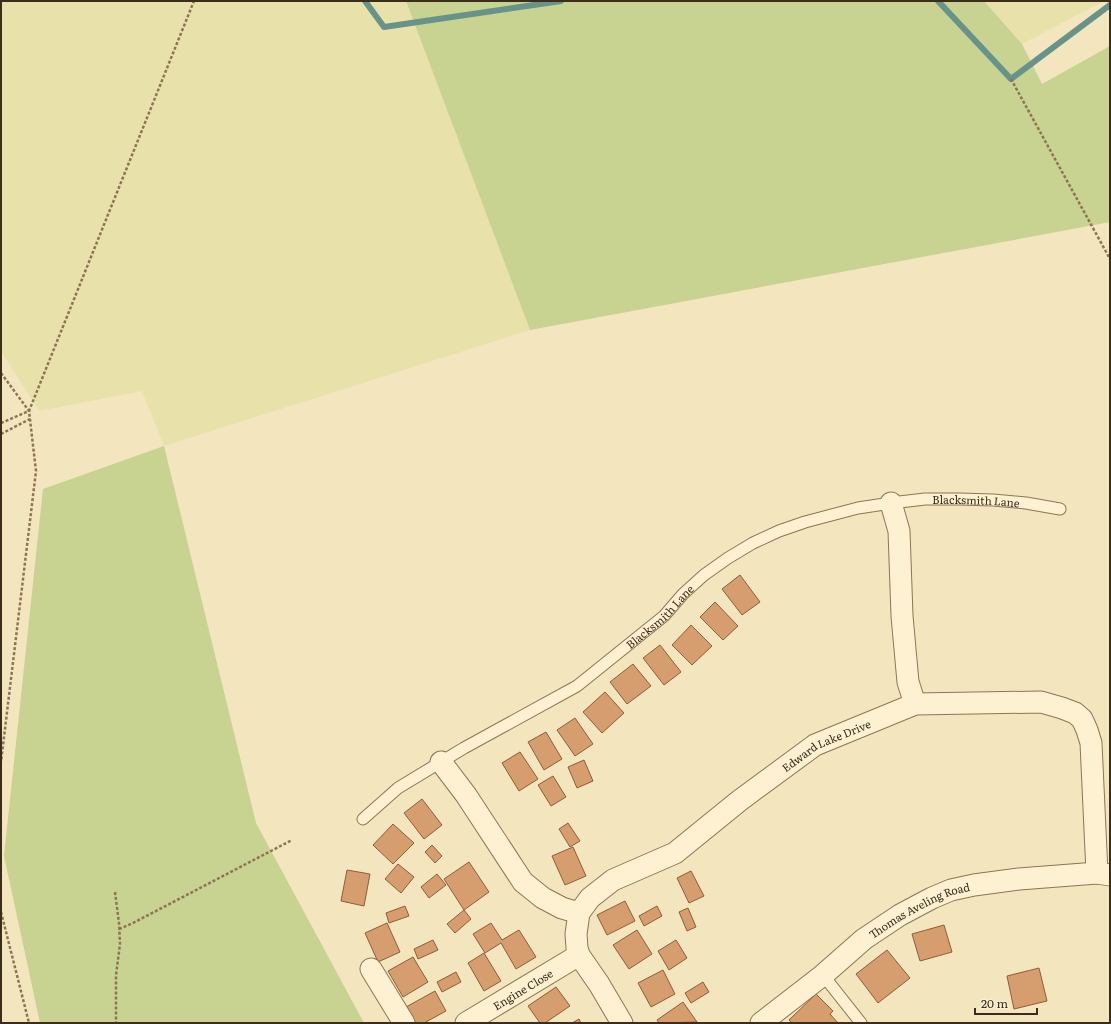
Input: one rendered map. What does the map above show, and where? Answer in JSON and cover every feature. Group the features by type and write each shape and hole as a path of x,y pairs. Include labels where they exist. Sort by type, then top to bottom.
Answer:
{"street":[{"path":"891,503 899,531 902,616 908,682 916,704"},
{"name":"Edward Lake Drive","path":"622,1023 599,984 579,955 577,948 576,934 579,913 590,898 613,880 675,853 739,801 815,745 916,704 1041,702 1075,713 1082,719 1091,743 1104,874"},
{"path":"441,762 466,795 523,882 543,898 562,908 579,913"},
{"name":"Thomas Aveling Road","path":"760,1023 823,975 864,939 900,915 938,895 951,890 974,885 1019,879 1104,874"},
{"name":"Engine Close","path":"466,1023 579,955"},
{"path":"371,969 404,1023"}],"lane":[{"name":"Blacksmith Lane","path":"363,819 398,788 464,748 577,686 664,616 683,594 704,575 752,543 779,531 811,520 858,508 891,503 959,499 993,500 1026,503 1060,509"},
{"path":"823,975 861,1023"}],"path":[{"path":"1,762 36,471 29,411 194,1"},
{"path":"1011,79 1110,259"},
{"path":"1,373 29,411"},
{"path":"1,423 29,411"},
{"path":"1,434 30,419"},
{"path":"119,929 140,920 292,840"},
{"path":"115,892 120,944 116,975 116,1023"},
{"path":"1,912 29,1023"}],"shaded area":[{"path":"1,1 406,1 530,330 164,446 142,391 39,411 1,351"},
{"path":"984,1 1104,1 1022,44"}],"green space":[{"path":"406,1 984,1 1022,44 1042,84 1110,46 1110,222 530,330"},
{"path":"164,446 256,823 364,1023 40,1023 4,856 43,489"}],"building":[{"path":"740,575 760,602 742,615 722,589"},
{"path":"715,602 738,626 723,640 700,617"},
{"path":"691,625 712,646 692,665 672,645"},
{"path":"660,645 681,672 664,685 643,658"},
{"path":"633,664 651,686 627,704 610,682"},
{"path":"605,692 624,713 602,733 583,712"},
{"path":"575,718 593,744 575,756 557,730"},
{"path":"546,732 562,759 544,770 528,742"},
{"path":"520,752 538,779 519,791 502,763"},
{"path":"584,760 593,781 577,788 568,767"},
{"path":"553,776 566,797 551,806 538,785"},
{"path":"422,799 442,825 424,839 404,813"},
{"path":"568,823 580,841 570,847 559,829"},
{"path":"393,824 414,843 393,864 373,845"},
{"path":"432,845 442,856 435,863 425,852"},
{"path":"573,847 586,876 565,885 552,856"},
{"path":"469,862 489,892 464,910 444,879"},
{"path":"398,864 414,877 401,893 385,879"},
{"path":"347,870 370,874 364,906 341,901"},
{"path":"691,871 704,896 689,903 677,878"},
{"path":"437,874 446,885 429,898 421,887"},
{"path":"625,901 635,921 607,935 597,915"},
{"path":"405,906 409,916 389,923 386,913"},
{"path":"657,906 662,916 644,926 639,916"},
{"path":"688,908 696,927 687,931 679,912"},
{"path":"464,910 471,919 455,933 447,924"},
{"path":"387,923 400,952 378,962 365,933"},
{"path":"491,923 502,940 519,930 536,957 516,969 501,943 485,953 473,934"},
{"path":"944,925 952,952 920,961 912,934"},
{"path":"637,930 652,954 629,969 613,945"},
{"path":"433,940 438,950 418,959 414,949"},
{"path":"676,940 687,958 669,970 658,951"},
{"path":"887,950 910,978 878,1003 856,974"},
{"path":"484,953 501,981 484,991 468,963"},
{"path":"413,957 428,982 403,997 388,971"},
{"path":"1039,968 1047,1001 1014,1009 1007,976"},
{"path":"663,970 675,994 651,1007 638,983"},
{"path":"456,972 461,982 442,992 437,982"},
{"path":"703,982 709,992 691,1003 685,993"},
{"path":"556,987 570,1006 545,1023 540,1023 528,1006"},
{"path":"435,991 446,1011 424,1023 415,1023 406,1007"},
{"path":"816,994 833,1011 830,1014 838,1023 792,1023 789,1020"},
{"path":"683,1002 697,1022 659,1023 657,1020"},
{"path":"579,1019 581,1023 572,1023"}],"waterway":[{"path":"365,1 384,27 561,1"},
{"path":"938,1 1011,79 1110,5"}]}
